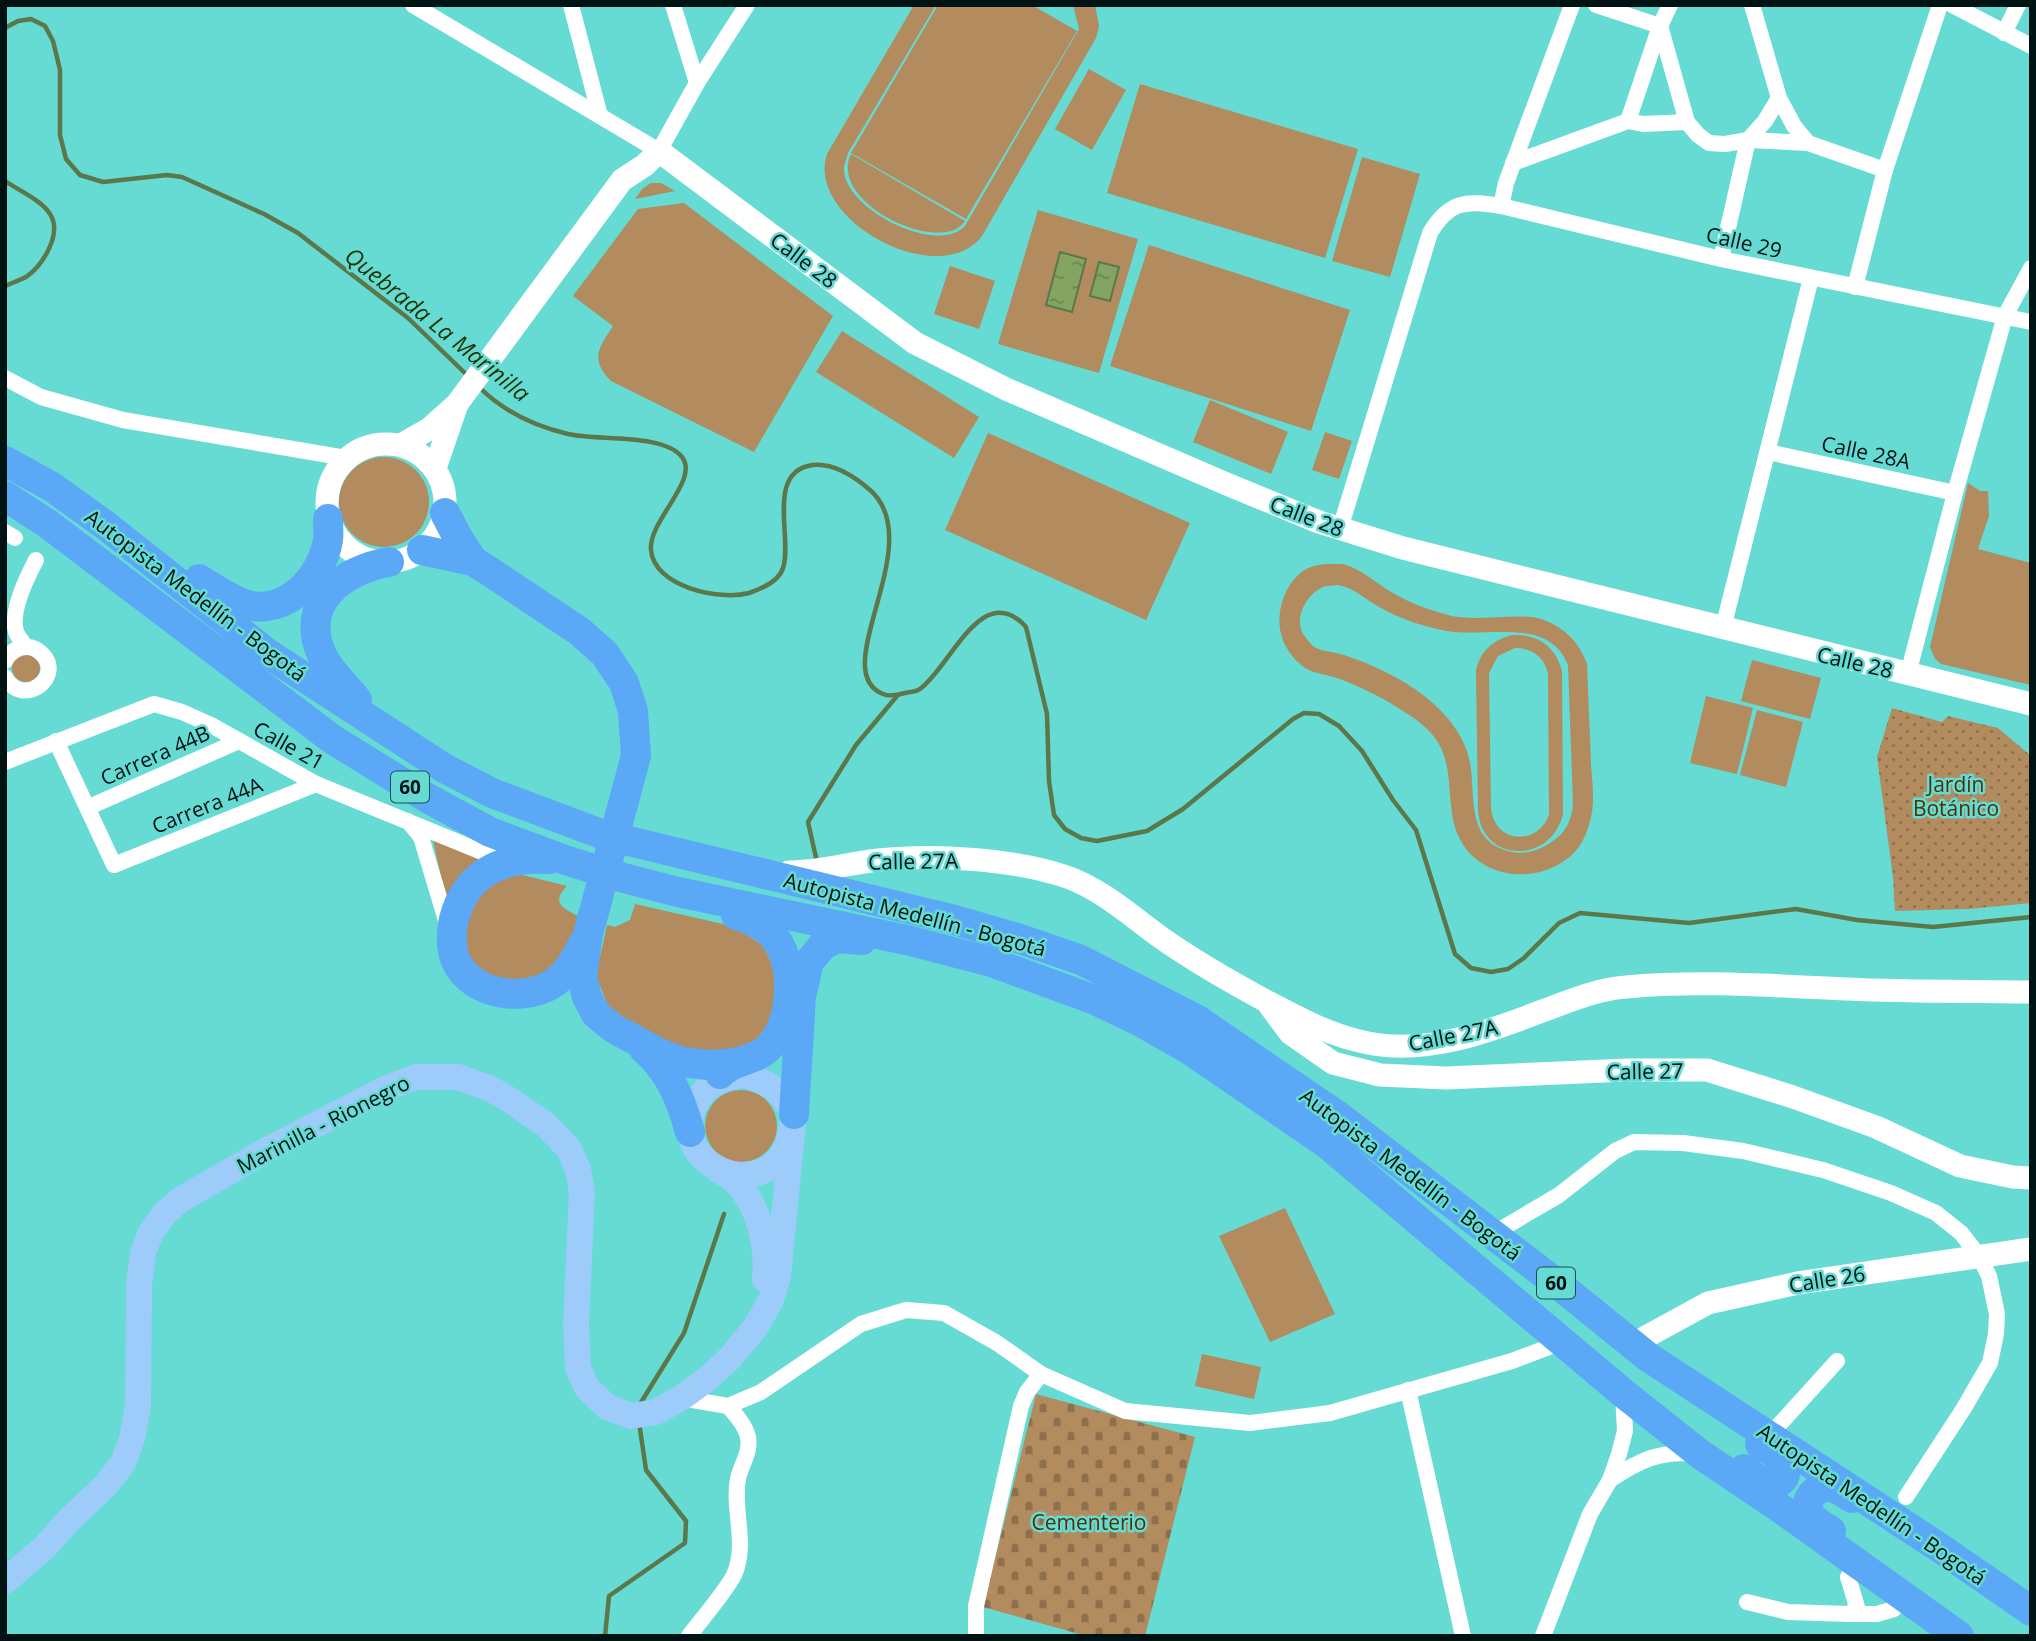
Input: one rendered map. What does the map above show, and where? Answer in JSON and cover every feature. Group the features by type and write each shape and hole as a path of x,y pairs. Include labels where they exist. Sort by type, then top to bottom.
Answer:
{"highway":[{"name":"Autopista Medellín - Bogotá","path":"5,461 52,488 105,525 267,653 444,768 492,793 604,835 951,919 1020,939 1080,960 1196,1019 1350,1125 1641,1350 2031,1611"},
{"name":"Autopista Medellín - Bogotá","path":"5,496 59,532 332,739 429,799 490,832 565,860 678,892 911,941 991,962 1047,981 1129,1016 1190,1050 1326,1143 1617,1388 1700,1454 1959,1636"},
{"path":"445,513 473,561"},
{"path":"105,525 165,557 235,601 263,607 289,599 309,582 324,554 328,540 328,519"},
{"path":"422,550 473,561 579,631 605,654 624,683 633,711 636,755 588,934 582,977 587,997 596,1014 636,1042 683,1062 724,1071 755,1058 778,1037 786,1014 786,962 779,944 767,930 748,918 708,908 678,892"},
{"path":"380,727 330,668 319,647 316,625 321,605 331,588 370,565 389,562"},
{"path":"565,860 526,858 499,865 474,880 458,906 451,939 457,964 474,981 495,990 520,995 532,994 565,973 588,934"},
{"path":"794,1114 801,997 809,962 823,944 837,938 894,946 911,941"},
{"path":"636,1042 656,1060 671,1082 690,1132"},
{"path":"1617,1388 1629,1391 1761,1481 1774,1484 1782,1480 1787,1472 1786,1465 1779,1457 1659,1376 1641,1350"},
{"path":"1940,1548 1909,1537 1840,1490 1822,1488 1810,1496 1808,1505 1813,1518 1947,1614 1969,1636"}],"main road":[{"path":"401,445 429,429 461,398 622,180 645,165 659,151"},
{"name":"Calle 28","path":"659,151 915,343 1006,389 1229,485 1340,529 1403,548 2031,704"},
{"path":"435,468 461,398"},
{"path":"382,443 401,445 414,450 435,468 442,482 445,513 437,533 422,550 389,562 371,560 356,554 334,533 328,519 328,486 335,471 346,458 363,448 382,443"},
{"name":"Calle 27A","path":"749,872 818,872 883,859 971,860 1034,868 1065,876 1092,888 1202,965 1266,1001 1333,1034 1369,1044 1422,1045 1491,1030 1582,996 1627,987 1773,986 1934,993 2031,992"},
{"name":"Calle 27","path":"1266,1001 1290,1033 1333,1063 1380,1075 1446,1078 1628,1070 1707,1070 1876,1127 1960,1166 2031,1178"},
{"path":"724,1071 758,1078 772,1086 782,1094 794,1114 778,1276 771,1300 755,1328 764,1294 766,1267 757,1217 747,1196 735,1180 703,1158 690,1132 695,1105 702,1093 724,1071"},
{"name":"Marinilla - Rionegro","path":"5,1581 44,1548 106,1485 123,1463 132,1439 138,1405 139,1285 143,1253 150,1234 164,1214 180,1200 267,1150 385,1088 416,1077 458,1077 489,1088 547,1125 569,1149 578,1170 582,1192 576,1324 578,1368 587,1388 607,1407 640,1415 681,1398 729,1359 755,1328"},
{"path":"714,1168 730,1174 747,1175 763,1170 777,1160 787,1146 794,1114"},
{"name":"Calle 26","path":"1641,1350 1708,1303 1798,1283 2031,1249"}],"street":[{"path":"413,5 659,151 697,83 747,5"},
{"path":"571,5 600,116"},
{"path":"673,5 697,83"},
{"path":"1501,206 1513,163 1572,5"},
{"path":"1596,5 1660,26"},
{"path":"1628,121 1660,26 1670,5"},
{"path":"1752,5 1779,98 1808,143"},
{"path":"1855,287 1885,170 1940,5"},
{"path":"1952,5 2031,46"},
{"path":"2004,33 2018,5"},
{"path":"1660,26 1687,122 1709,143 1725,144 1748,140 1808,143 1885,170"},
{"path":"1721,259 1748,140 1765,121 1779,98"},
{"path":"1513,163 1628,121 1643,124 1687,122"},
{"name":"Calle 29","path":"1340,529 1430,233 1439,218 1449,209 1470,203 1501,206 1721,259 2031,322"},
{"path":"1909,674 1955,493 2005,316 2031,268"},
{"path":"1723,628 1811,278"},
{"path":"5,378 41,397 123,420 346,458"},
{"name":"Calle 28A","path":"1768,452 1955,493"},
{"path":"6,681 28,691 42,685 46,678 48,664 45,657 40,651 26,647 11,630 23,584 36,560"},
{"path":"5,661 13,651 26,647"},
{"name":"Calle 21","path":"57,741 154,704 182,712 316,784 486,854 526,858"},
{"path":"5,762 57,741 89,807"},
{"name":"Carrera 44B","path":"89,807 239,741"},
{"name":"Carrera 44A","path":"89,807 114,864 316,784"},
{"path":"406,820 421,837 451,939"},
{"path":"1491,1235 1559,1195 1615,1151 1634,1142 1683,1143 1743,1151 1809,1167 1891,1192 1936,1213 1961,1233 1979,1256 1989,1276 1997,1314 1996,1334 1990,1363 1906,1497"},
{"path":"681,1398 728,1405 761,1392 862,1324 906,1310 944,1313 997,1343 1041,1374 1125,1411 1250,1423 1323,1415 1512,1361 1562,1342"},
{"path":"1769,1436 1837,1362"},
{"path":"976,1636 976,1606 1021,1406 1027,1392 1041,1374"},
{"path":"1543,1636 1590,1514 1610,1480 1625,1432 1617,1388"},
{"path":"1408,1390 1462,1636"},
{"path":"689,1636 734,1574 741,1536 736,1496 738,1476 747,1457 748,1438 741,1421 728,1405"},
{"path":"1610,1480 1635,1463 1658,1456 1672,1452 1700,1454"},
{"path":"1848,1577 1857,1607 1850,1614"},
{"path":"1747,1602 1788,1612 1877,1614 1894,1609"}],"green space":[{"path":"914,5 936,5 848,153 844,169 848,184 859,199 875,213 914,232 934,235 952,234 965,226 1079,29 1073,5 1095,5 1099,26 1096,38 982,236 962,251 937,256 909,252 880,241 855,224 836,203 826,179 827,154"},
{"path":"938,5 1032,5 1077,31 966,219 851,153"},
{"path":"1089,69 1126,90 1092,150 1055,129"},
{"path":"1140,84 1358,149 1325,258 1107,193"},
{"path":"851,154 965,221 953,230 934,233 912,229 890,219 870,206 855,190 848,172"},
{"path":"1362,157 1420,174 1390,277 1332,261"},
{"path":"651,183 661,183 675,191 635,199 642,189"},
{"path":"684,203 833,316 754,452 611,381 600,366 598,354 613,326 573,296 638,209"},
{"path":"1038,210 1138,239 1099,373 998,344"},
{"path":"1149,245 1350,310 1311,431 1110,366"},
{"path":"950,266 995,281 979,329 934,314"},
{"path":"842,331 979,417 954,458 816,372"},
{"path":"1210,400 1288,432 1271,474 1193,442"},
{"path":"1325,432 1352,441 1339,479 1312,470"},
{"path":"988,433 1190,523 1146,620 945,530"},
{"path":"384,457 401,460 416,470 426,485 429,502 426,519 416,534 401,544 384,547 367,544 352,534 342,519 339,502 342,485 352,470 367,460"},
{"path":"1968,483 1980,491 1988,491 1989,516 1978,549 2031,563 2031,685 1941,664 1935,659 1930,647"},
{"path":"1343,564 1357,569 1399,597 1434,611 1472,618 1523,617 1544,620 1559,627 1576,643 1587,664 1593,798 1587,830 1579,847 1570,857 1550,868 1520,874 1490,868 1476,859 1465,848 1457,833 1447,767 1437,741 1430,732 1382,698 1340,679 1309,670 1293,657 1284,644 1280,625 1282,605 1289,586 1303,571 1311,567","holes":["1325,586 1344,587 1389,612 1421,625 1447,631 1515,632 1532,635 1546,640 1559,650 1568,665 1573,804 1567,826 1556,839 1539,849 1523,853 1511,852 1492,844 1483,835 1478,824 1469,758 1460,736 1446,717 1415,689 1393,676 1347,656 1316,648 1308,641 1300,626 1301,613 1307,600"]},
{"path":"1522,635 1545,644 1555,655 1562,671 1563,814 1556,831 1545,842 1532,849 1517,851 1503,848 1491,840 1482,827 1478,810 1476,671 1484,652 1506,637","holes":["1521,648 1541,658 1548,674 1549,815 1535,832 1517,837 1500,828 1494,820 1491,808 1489,673 1498,656"]},
{"path":"26,654 36,658 40,668 36,678 26,682 16,678 12,668 16,658"},
{"path":"1752,660 1821,678 1810,719 1741,701"},
{"path":"1706,696 1753,708 1737,774 1690,763"},
{"name":"Jardín Botánico","path":"1892,708 1942,722 1948,716 1998,728 2031,756 2031,903 1968,909 1895,911 1877,757"},
{"path":"1757,710 1803,722 1786,787 1740,775"},
{"path":"433,840 481,858 446,900"},
{"path":"519,874 567,886 559,898 560,902 581,918 563,966 510,986 471,968 460,941 479,888"},
{"path":"635,904 736,927 762,945 779,985 763,1041 715,1054 662,1045 608,1006 596,976 607,925 615,927 630,920"},
{"path":"741,1090 761,1096 771,1106 777,1126 771,1146 761,1156 741,1162 721,1156 711,1146 705,1126 711,1106 721,1096"},
{"path":"1285,1208 1335,1314 1270,1342 1219,1236"},
{"path":"1202,1354 1261,1367 1254,1399 1195,1386"},
{"name":"Cementerio","path":"1036,1394 1195,1437 1145,1636 1086,1636 983,1607"}],"water":[{"path":"1060,252 1086,259 1072,312 1046,305"},
{"path":"1099,262 1119,267 1110,301 1090,296"}],"waterway":[{"name":"Quebrada La Marinilla","path":"5,28 18,21 31,19 45,26 53,41 60,70 60,135 66,159 80,175 103,182 167,175 182,177 264,214 298,233 408,318 468,376"},
{"name":"Quebrada La Marinilla","path":"5,181 46,209 53,222 54,231 49,249 32,272 5,286"},
{"name":"Quebrada La Marinilla","path":"479,387 509,410 544,427 580,436 660,444 673,449 682,457 686,466 684,477 657,526 651,550 655,563 664,573 676,582 706,593 749,593 769,584 781,573 785,555 785,493 789,480 798,470 813,465 829,466 864,485 885,513 889,541 885,572 869,633 865,660 868,681 883,694 891,696 918,690 981,620 995,613 1010,615 1026,627 1047,714 1049,781 1054,815 1065,829 1081,838 1097,841 1147,831 1183,809 1293,719 1304,713 1319,714 1339,726 1362,751 1416,830 1455,954 1471,968 1491,972 1508,969 1524,958 1559,923 1580,913 1689,923 1796,909 1857,920 1933,927 2031,917"},
{"path":"817,862 808,822 856,745 897,696"},
{"path":"640,1404 684,1333 724,1214"},
{"path":"605,1636 609,1596 685,1543 686,1521 646,1470 639,1422"}]}
